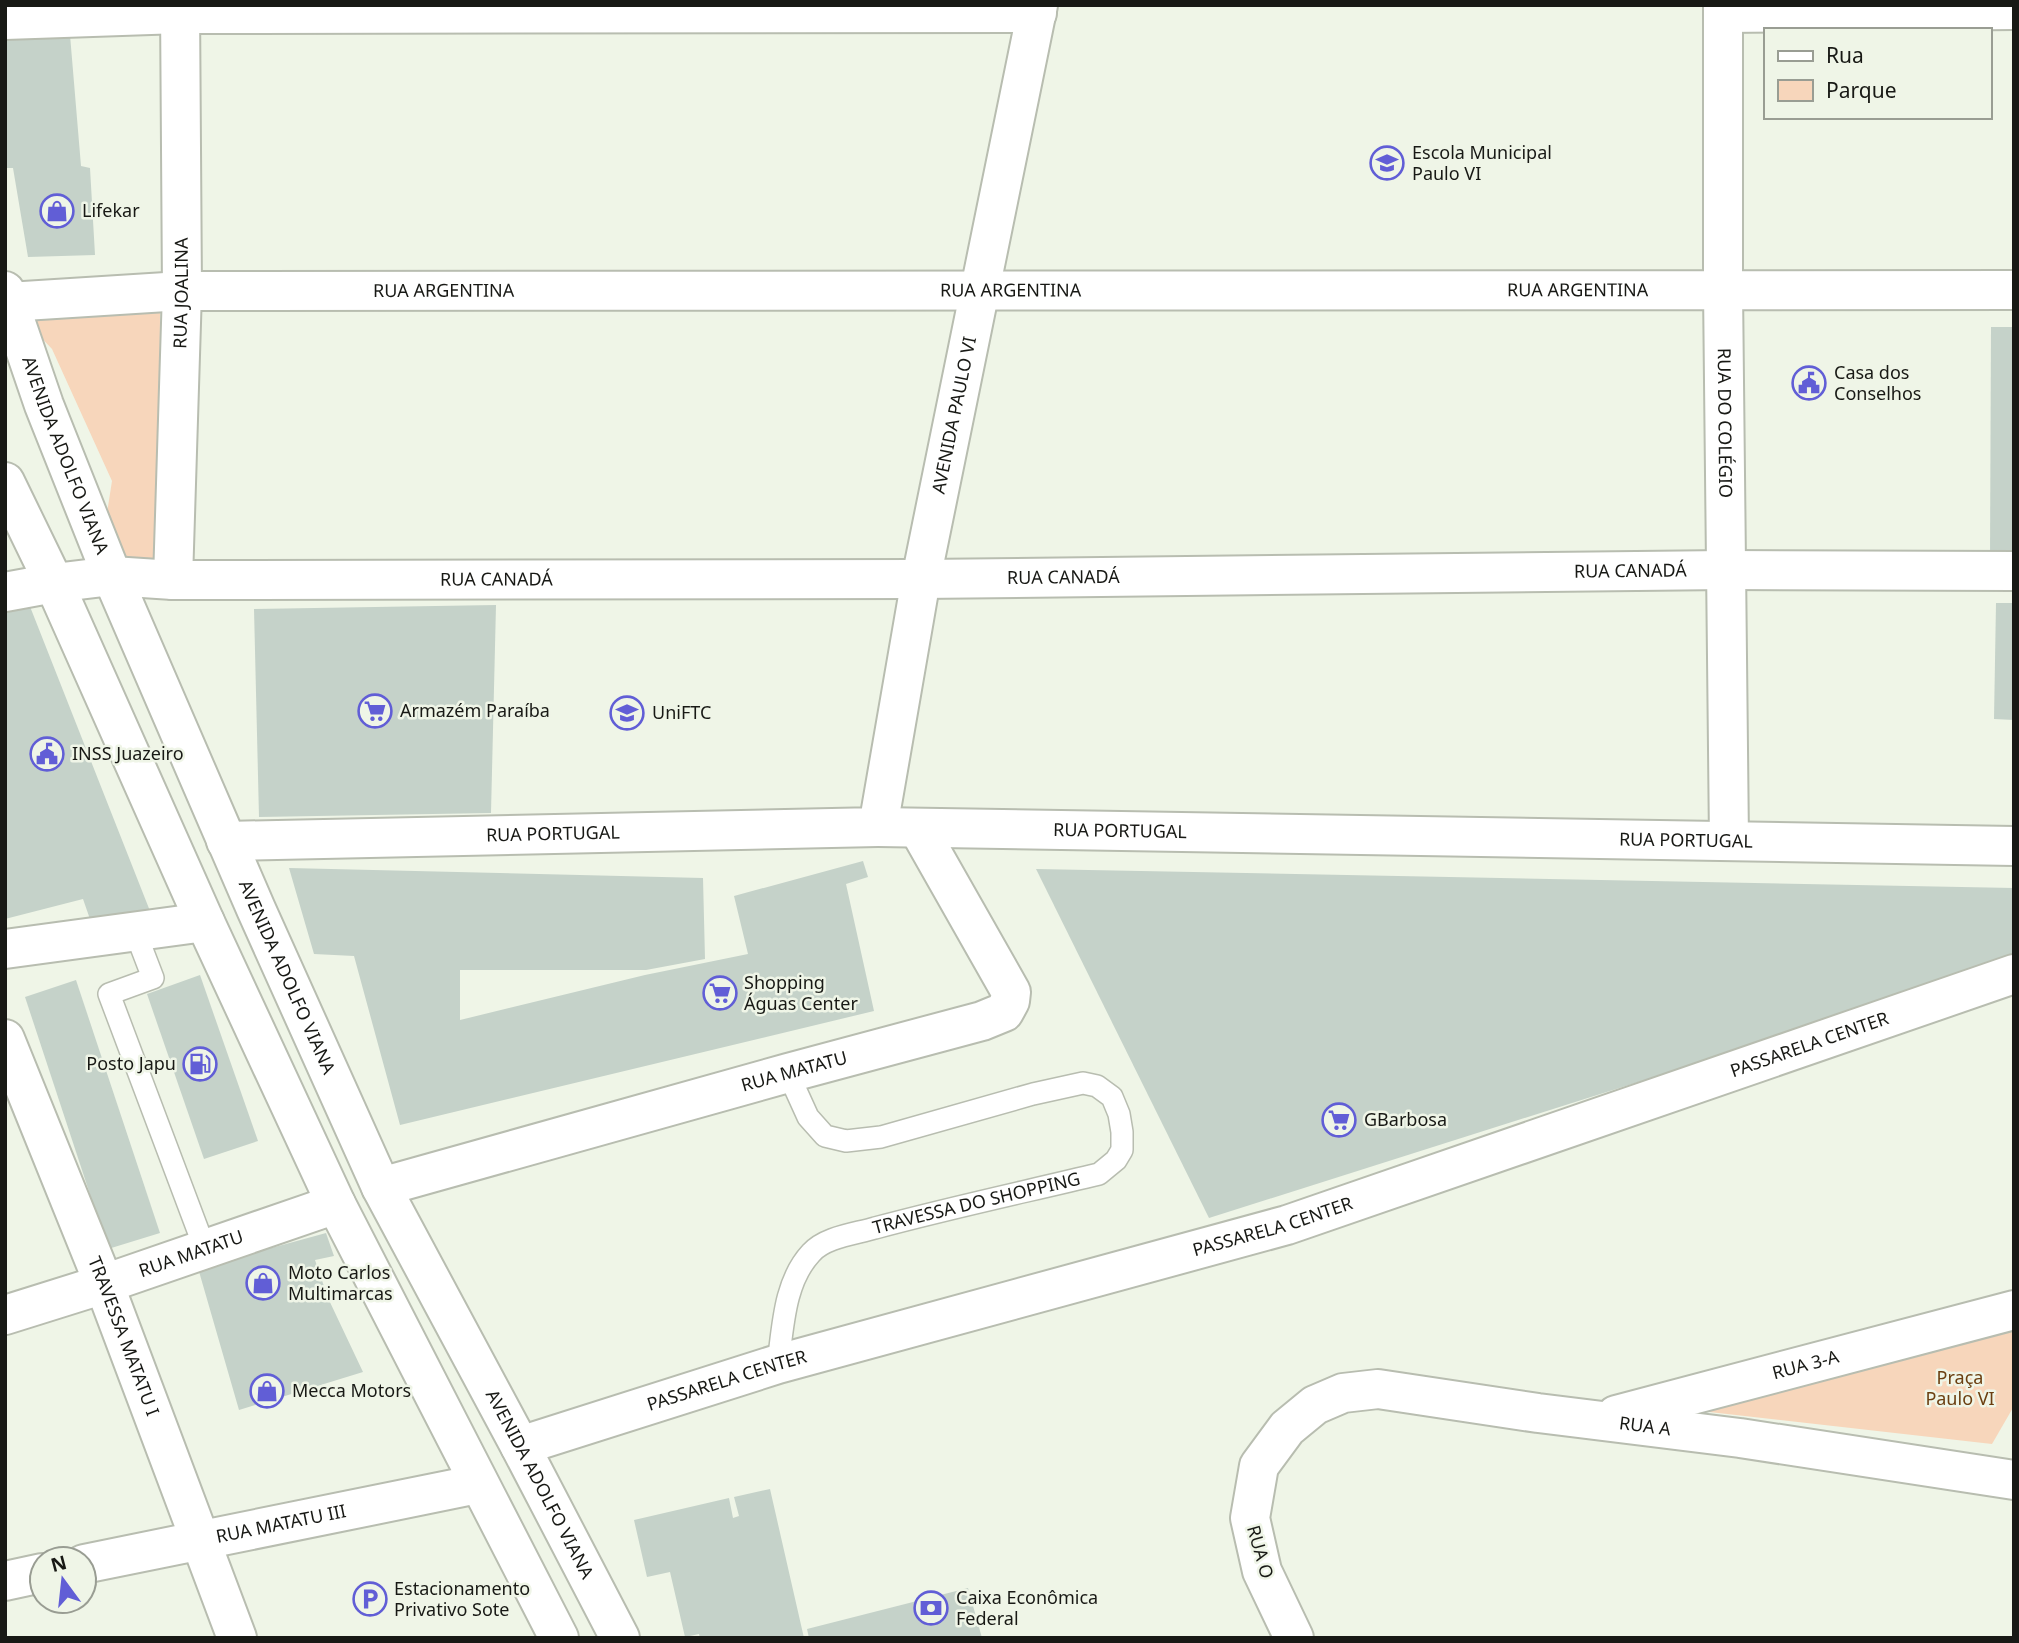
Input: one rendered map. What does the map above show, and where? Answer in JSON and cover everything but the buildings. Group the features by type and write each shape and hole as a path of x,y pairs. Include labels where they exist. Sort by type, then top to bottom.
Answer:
{"street":[{"path":"5,20 180,9 1038,9"},
{"name":"RUA JOALINA","path":"173,580 182,291 180,9"},
{"name":"AVENIDA PAULO VI","path":"878,827 921,579 1038,9"},
{"path":"1723,9 2014,10"},
{"name":"RUA DO COLÉGIO","path":"1723,9 1729,841"},
{"name":"RUA ARGENTINA","path":"6,297 182,291 2014,290"},
{"name":"AVENIDA ADOLFO VIANA","path":"6,297 44,405 112,576 226,841 381,1187 620,1638"},
{"path":"5,482 54,583 205,922 336,1204 559,1638"},
{"name":"RUA CANADÁ","path":"5,592 112,576 173,580 921,579 1726,570 2014,571"},
{"name":"RUA PORTUGAL","path":"226,841 878,827 2014,846"},
{"name":"RUA MATATU","path":"381,1187 982,1021 1004,1012 1011,992 918,828"},
{"path":"5,949 205,922"},
{"name":"PASSARELA CENTER","path":"520,1446 778,1364 1287,1226 2014,974"},
{"name":"TRAVESSA MATATU I","path":"5,1039 104,1284 237,1638"},
{"name":"RUA MATATU","path":"5,1315 336,1204"},
{"name":"RUA 3-A","path":"1598,1420 2014,1310"},
{"name":"RUA A","path":"1287,1428 1324,1401 1343,1393 1378,1389 1538,1413 1740,1438 2014,1480"},
{"name":"RUA O","path":"1287,1428 1259,1466 1250,1518 1262,1571 1294,1638"},
{"name":"RUA MATATU III","path":"98,1561 478,1484"},
{"path":"5,1581 28,1576"}],"lane":[{"path":"135,931 153,978 109,995 205,1249"},
{"name":"TRAVESSA DO SHOPPING","path":"778,1364 791,1288 800,1267 813,1251 833,1240 910,1218 1099,1174 1116,1160 1122,1150 1119,1114 1112,1097 1097,1086 1083,1083 1033,1094 881,1137 846,1141 825,1136 808,1117 788,1073"}],"green space":[{"path":"155,303 160,312 159,553 148,562 131,563 123,555 107,513 112,481 52,349 35,331 32,317"},
{"name":"Praça Paulo VI","path":"2014,1318 2014,1406 1992,1444 1692,1410"}],"place":[{"name":"Escola Municipal Paulo VI","path":"1387,163"},
{"name":"Lifekar","path":"57,211"},
{"name":"Casa dos Conselhos","path":"1809,383"},
{"name":"Armazém Paraíba","path":"375,711"},
{"name":"UniFTC","path":"627,713"},
{"name":"INSS Juazeiro","path":"47,754"},
{"name":"Shopping Águas Center","path":"720,993"},
{"name":"Posto Japu","path":"200,1064"},
{"name":"GBarbosa","path":"1339,1120"},
{"name":"Moto Carlos Multimarcas","path":"263,1283"},
{"name":"Mecca Motors","path":"267,1391"},
{"name":"Estacionamento Privativo Sote","path":"370,1599"},
{"name":"Caixa Econômica Federal","path":"931,1608"}]}
